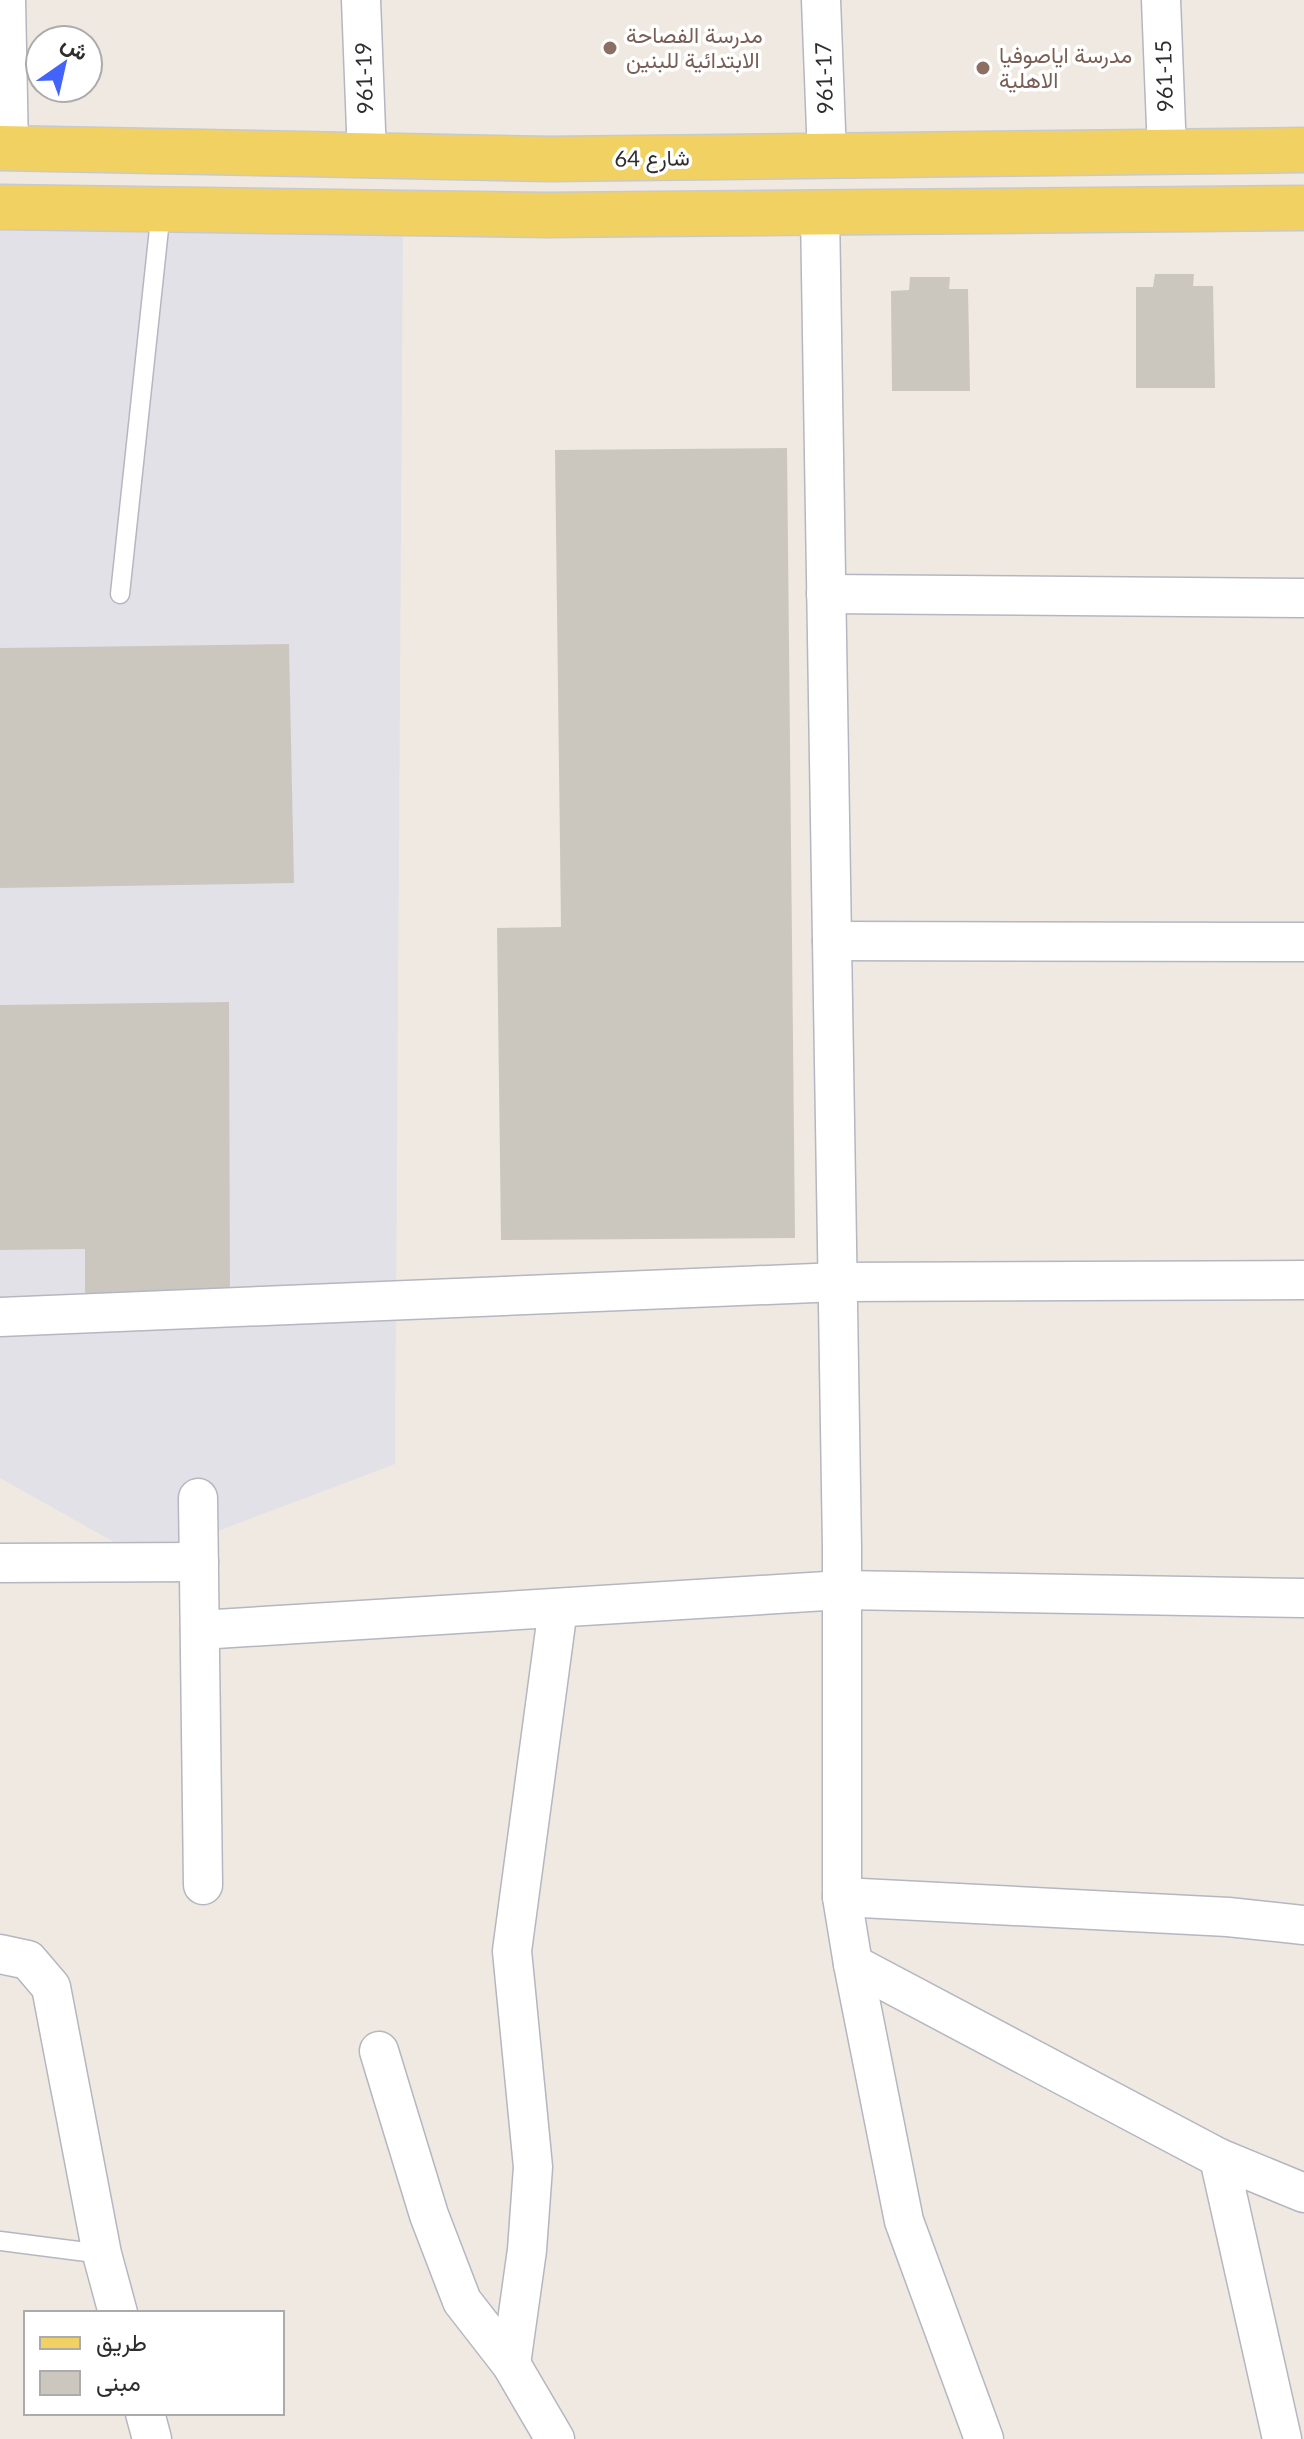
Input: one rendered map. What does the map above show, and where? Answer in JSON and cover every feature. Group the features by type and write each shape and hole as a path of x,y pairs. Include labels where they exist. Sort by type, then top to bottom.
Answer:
{"main road":[{"name":"شارع 64","path":"4,148 551,159 1304,150"},
{"path":"0,207 547,215 1304,208"}],"street":[{"path":"4,148 6,0"},
{"name":"961-19","path":"361,0 367,156"},
{"name":"961-17","path":"821,0 827,156"},
{"name":"961-15","path":"1161,0 1167,152"},
{"path":"820,212 838,1282 842,1897 904,2221 984,2439"},
{"path":"826,594 1304,598"},
{"path":"832,941 1304,942"},
{"path":"0,1317 838,1282 1304,1280"},
{"path":"198,1498 203,1885"},
{"path":"0,1563 199,1562"},
{"path":"200,1630 842,1590 1304,1598"},
{"path":"511,2364 527,2250 533,2167 512,1951 558,1608"},
{"path":"842,1897 1228,1917 1304,1925"},
{"path":"0,1954 28,1960 51,1987 102,2254 117,2311"},
{"path":"853,1964 1219,2158 1304,2193"},
{"path":"379,2051 429,2215 462,2301 511,2364 555,2439"},
{"path":"1219,2158 1282,2439"},
{"path":"146,2415 152,2439"}],"lane":[{"path":"120,594 161,210"},
{"path":"0,2241 102,2254"}],"shaded area":[{"path":"0,201 403,224 395,1464 144,1559 0,1478"}],"building":[{"path":"1155,274 1194,274 1193,286 1213,286 1215,388 1136,388 1136,287 1153,287"},
{"path":"910,277 950,277 949,289 968,289 970,391 892,391 891,291 909,290"},
{"path":"787,448 795,1238 501,1240 497,928 561,927 555,450"},
{"path":"289,644 294,883 0,888 0,648"},
{"path":"229,1002 230,1297 85,1298 85,1249 0,1250 0,1005"}],"place":[{"name":"مدرسة الفصاحة الابتدائية للبنين","path":"610,48"},
{"name":"مدرسة اياصوفيا الاهلية","path":"983,68"}]}
